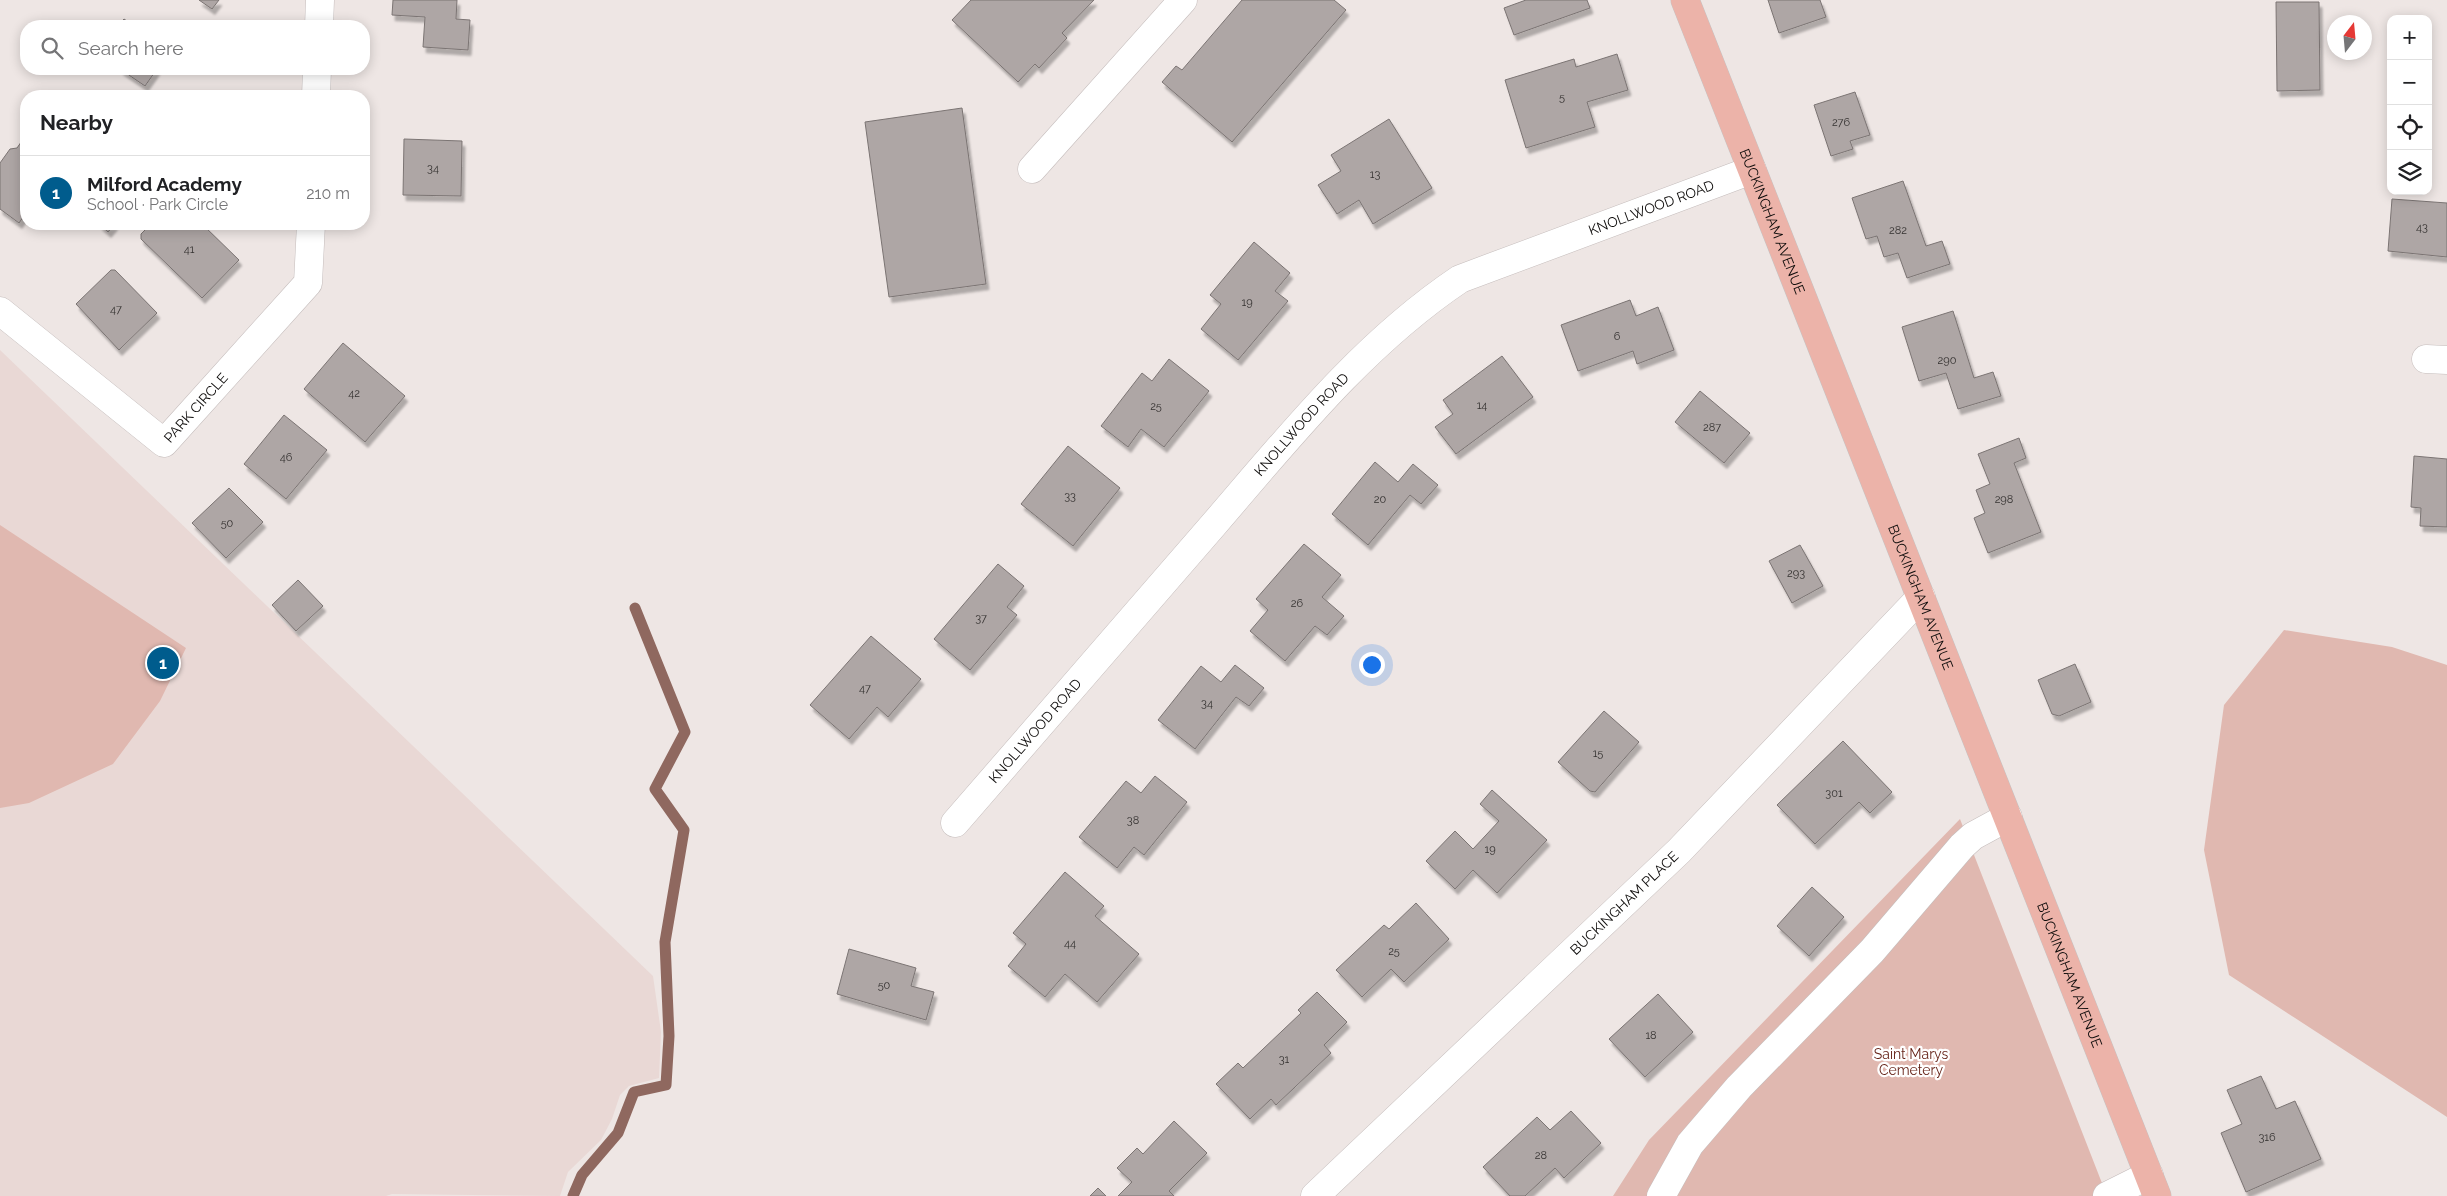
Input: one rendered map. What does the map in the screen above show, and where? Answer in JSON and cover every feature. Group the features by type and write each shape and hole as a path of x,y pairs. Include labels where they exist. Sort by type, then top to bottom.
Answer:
{"main road":[{"name":"BUCKINGHAM AVENUE","path":"1685,0 2153,1186"}],"street":[{"path":"319,20 320,0"},
{"path":"1032,169 1184,0"},
{"path":"316,90 317,75"},
{"name":"KNOLLWOOD ROAD","path":"955,823 1299,426 1383,338 1422,304 1460,279 1752,170"},
{"name":"PARK CIRCLE","path":"0,311 164,443 308,283 311,230"},
{"name":"BUCKINGHAM PLACE","path":"1314,1196 1679,851 1921,598"},
{"path":"1662,1196 1690,1144 1740,1087 1872,951 1962,846 1973,836 2008,818"},
{"path":"2107,1196 2153,1186"}],"shaded area":[{"path":"0,350 653,976 661,1032 659,1078 629,1086 620,1095 612,1119 601,1140 568,1172 560,1196 392,1194 386,1196 0,1196"}],"green space":[{"path":"0,525 186,648 160,701 113,764 29,803 0,808"},
{"path":"2284,630 2392,647 2447,665 2447,1117 2229,975 2204,850 2224,705"},
{"name":"Saint Marys Cemetery","path":"1960,819 2107,1196 1613,1196 1649,1140"}],"building":[{"path":"199,0 219,0 212,9"},
{"path":"393,0 457,0 456,19 470,20 468,50 423,47 425,17 392,15"},
{"path":"971,0 1094,0 1062,33 1067,38 1039,68 1035,64 1018,82 952,20"},
{"path":"1242,0 1334,0 1346,10 1232,142 1162,82 1176,66 1182,70"},
{"path":"1526,0 1587,0 1590,8 1514,35 1504,8"},
{"path":"1768,0 1820,0 1826,17 1779,33"},
{"path":"2276,2 2319,2 2320,90 2277,91"},
{"path":"1617,54 1628,90 1587,102 1595,127 1526,148 1505,80 1574,59 1576,67"},
{"path":"129,75 153,75 145,86"},
{"path":"1855,92 1870,135 1850,141 1853,149 1831,156 1814,105"},
{"path":"962,108 986,284 889,297 865,122"},
{"path":"1389,119 1432,188 1373,224 1359,200 1337,214 1318,185 1341,171 1331,155"},
{"path":"404,139 462,141 461,196 403,195"},
{"path":"20,144 19,223 0,209 0,163 10,149 17,148"},
{"path":"1903,181 1926,246 1942,241 1950,264 1907,278 1898,253 1884,257 1877,236 1866,239 1852,198"},
{"path":"2392,199 2447,203 2447,257 2388,251"},
{"path":"145,230 208,230 239,260 202,298 141,239 141,234"},
{"path":"1254,242 1290,273 1275,291 1288,301 1238,360 1201,329 1221,304 1210,295"},
{"path":"111,270 115,270 157,313 119,350 76,304"},
{"path":"1630,300 1636,316 1658,307 1674,350 1637,364 1633,351 1578,371 1561,325"},
{"path":"1953,311 1974,378 1993,372 2001,396 1958,409 1946,373 1919,381 1902,327"},
{"path":"343,343 405,396 365,442 304,389"},
{"path":"1502,356 1533,397 1456,454 1435,427 1453,414 1443,400"},
{"path":"1169,359 1209,391 1164,447 1141,429 1128,447 1101,426 1142,373 1152,381"},
{"path":"1700,391 1750,433 1724,463 1675,422"},
{"path":"284,415 327,450 286,499 244,464"},
{"path":"2019,438 2026,458 2014,463 2041,532 1988,553 1974,518 1985,513 1976,490 1990,484 1978,454"},
{"path":"1068,446 1120,488 1073,546 1021,504"},
{"path":"2414,456 2447,459 2447,527 2420,526 2421,508 2411,507"},
{"path":"1375,462 1398,482 1413,464 1438,485 1421,504 1410,495 1368,545 1332,514"},
{"path":"229,488 263,522 226,558 192,523"},
{"path":"1304,544 1341,575 1322,597 1344,616 1327,635 1315,626 1285,661 1250,631 1268,610 1256,599"},
{"path":"1800,545 1823,586 1792,603 1769,561"},
{"path":"998,564 1024,586 1007,607 1017,615 970,670 934,639"},
{"path":"298,580 323,606 296,631 272,605"},
{"path":"871,636 921,679 888,717 877,707 849,739 810,705"},
{"path":"2075,664 2091,702 2059,716 2052,714 2038,680"},
{"path":"1235,665 1264,688 1249,706 1236,697 1195,749 1158,720 1201,666 1221,682"},
{"path":"1604,711 1639,742 1595,792 1590,791 1558,762"},
{"path":"1843,741 1892,792 1870,813 1859,802 1815,844 1777,805"},
{"path":"1155,776 1187,802 1144,855 1134,847 1117,868 1079,837 1126,781 1141,793"},
{"path":"1492,790 1547,840 1497,893 1473,870 1455,889 1426,861 1455,831 1473,849 1499,821 1480,804"},
{"path":"1065,872 1104,906 1095,916 1139,954 1097,1002 1065,974 1045,997 1008,966 1026,944 1013,933"},
{"path":"1812,887 1844,917 1809,956 1777,926"},
{"path":"1416,903 1449,939 1404,982 1391,969 1362,997 1336,970 1384,925 1389,929"},
{"path":"849,949 916,968 911,986 934,992 926,1020 837,994"},
{"path":"1317,992 1347,1022 1324,1045 1331,1053 1276,1105 1271,1099 1250,1119 1216,1084 1238,1063 1243,1068 1301,1013 1298,1010"},
{"path":"1658,994 1693,1032 1645,1077 1609,1039"},
{"path":"2261,1076 2276,1109 2295,1101 2321,1159 2246,1192 2221,1133 2242,1124 2227,1090"},
{"path":"1571,1111 1601,1143 1564,1178 1555,1168 1525,1196 1510,1196 1483,1167 1537,1117 1550,1130"},
{"path":"1174,1121 1207,1153 1169,1191 1174,1196 1118,1196 1132,1182 1117,1168 1137,1148 1143,1154"},
{"path":"1098,1188 1106,1196 1090,1196"}],"waterway":[{"path":"573,1196 582,1175 618,1133 634,1092 666,1085 669,1036 665,942 684,830 655,789 685,732 635,608"}],"place":[{"name":"Milford Academy","path":"163,663"}]}
